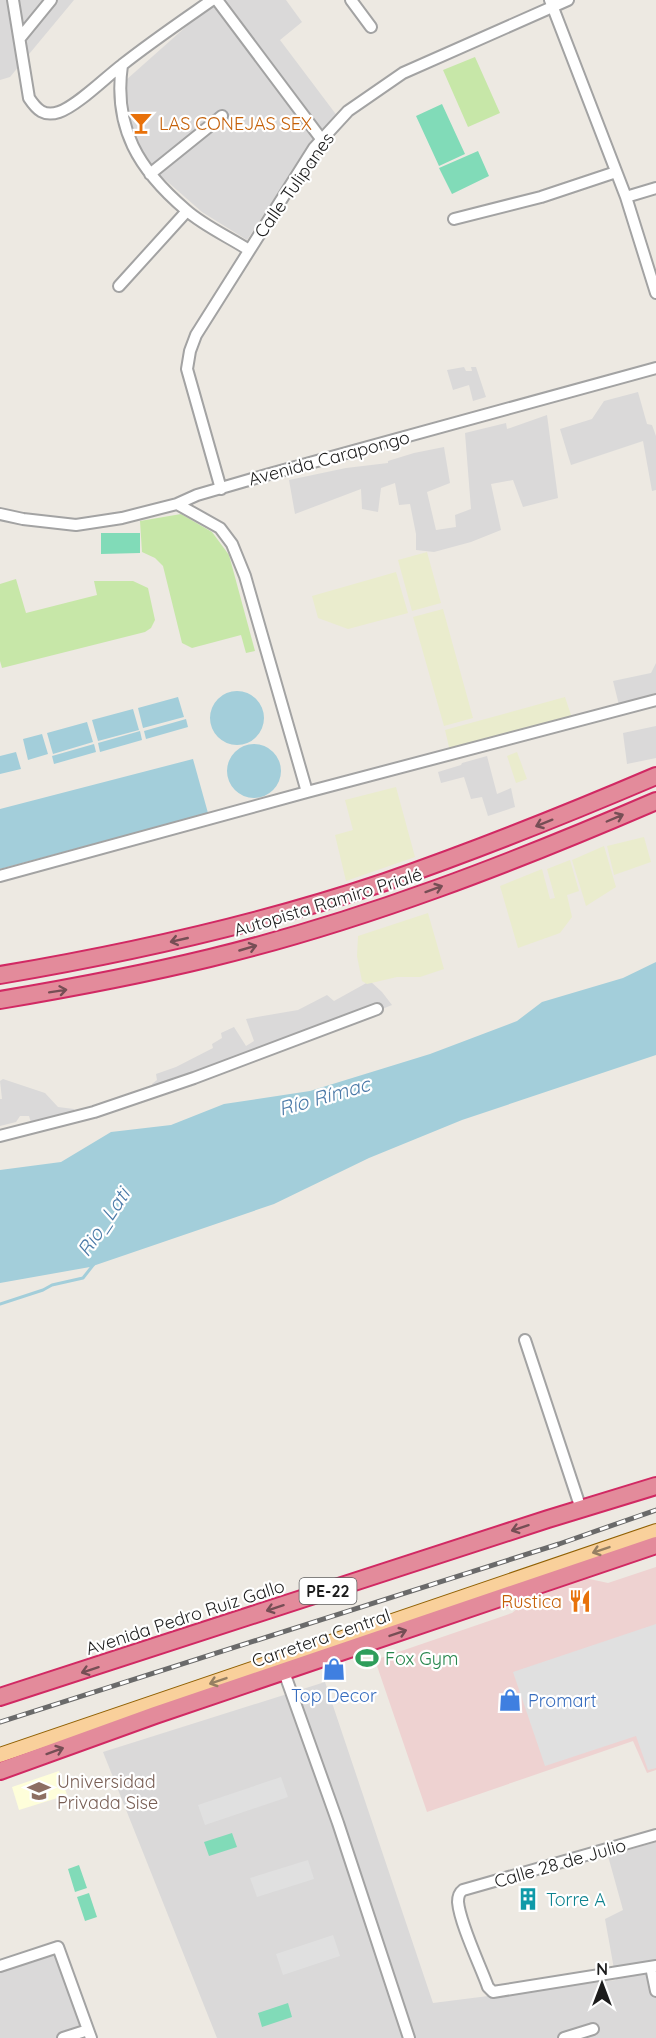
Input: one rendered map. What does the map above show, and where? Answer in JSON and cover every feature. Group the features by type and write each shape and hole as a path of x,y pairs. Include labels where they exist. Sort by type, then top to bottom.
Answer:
{"highway":[{"name":"Autopista Ramiro Prialé","path":"0,975 75,963 205,934 383,882 497,841 656,776"},
{"name":"Autopista Ramiro Prialé","path":"0,1000 91,985 200,960 313,929 431,890 596,827 656,801"},
{"name":"Avenida Pedro Ruiz Gallo","path":"0,1697 656,1486"},
{"name":"Carretera Central","path":"0,1771 155,1715 656,1545"},
{"path":"606,1561 656,1556"}],"main road":[{"name":"Carretera Central","path":"0,1755 656,1531"}],"street":[{"path":"13,0 29,98 38,111 45,114 59,112 72,104 122,64 214,0 322,140"},
{"path":"20,39 51,0"},
{"path":"351,0 371,27"},
{"name":"Calle Tulipanes","path":"221,489 187,369 190,351 196,335 314,148 348,111 403,73 552,3 568,0"},
{"path":"552,3 626,198 656,293"},
{"path":"122,64 121,97 124,126 134,150 150,174 187,211 249,250"},
{"path":"150,174 222,116"},
{"path":"454,219 542,197 616,172"},
{"path":"626,198 656,188"},
{"path":"119,286 187,211"},
{"name":"Avenida Carapongo","path":"0,514 76,525 122,518 656,368"},
{"path":"177,504 220,528 232,544 245,576 307,792"},
{"path":"0,876 656,700"},
{"path":"0,1136 94,1112 194,1078 377,1009"},
{"path":"525,1340 581,1509"},
{"path":"284,1672 338,1823 409,2038"},
{"name":"Calle 28 de Julio","path":"653,1966 493,1992 488,1988 460,1913 458,1900 463,1890 656,1836"},
{"path":"0,1966 58,1947 89,2034 63,2038"},
{"path":"653,1966 656,1991"},
{"path":"564,2038 593,2029"}],"shaded area":[{"path":"0,0 74,0 10,77 0,80"},
{"path":"220,0 286,0 302,22 280,40 338,117 302,156 247,240 202,212 161,176 143,152 129,121 125,95 126,80 207,8"},
{"path":"464,367 466,371 472,371 471,367 476,367 486,397 473,401 469,385 453,390 447,370"},
{"path":"638,392 647,424 652,425 656,436 656,490 652,491 643,441 571,465 560,429 592,419 604,401"},
{"path":"547,415 558,498 523,507 513,480 491,484 501,530 471,542 434,552 416,550 416,534 410,504 399,505 395,483 381,488 378,512 362,509 361,489 295,514 289,480 346,468 388,463 388,461 414,453 444,447 450,483 427,492 436,530 456,527 455,515 471,509 465,433 506,423 507,429"},
{"path":"427,552 441,603 412,611 398,560"},
{"path":"396,572 408,613 348,629 318,618 312,596"},
{"path":"443,609 473,718 444,726 413,617"},
{"path":"656,663 656,693 651,694 650,700 619,705 613,681 651,673"},
{"path":"565,697 572,718 450,751 445,730"},
{"path":"656,726 656,758 627,764 623,733"},
{"path":"517,752 527,779 516,783 507,756"},
{"path":"487,756 497,794 511,788 515,807 488,816 482,797 471,799 464,777 441,783 438,772"},
{"path":"396,787 415,857 346,881 335,835 353,830 345,800"},
{"path":"644,837 651,862 614,875 607,846"},
{"path":"604,846 616,887 586,906 572,860"},
{"path":"570,860 579,891 567,895 572,917 560,933 518,948 500,886 542,869 550,899 555,898 547,869"},
{"path":"428,913 444,969 420,977 397,977 367,984 362,981 357,956 358,936"},
{"path":"370,981 392,1005 333,1029 305,1035 264,1058 202,1076 156,1095 152,1084 157,1080 156,1074 176,1067 213,1048 212,1044 222,1038 221,1033 234,1027 246,1046 254,1041 246,1019 298,1010 327,995 334,1001"},
{"path":"3,1079 45,1093 58,1107 74,1109 75,1124 32,1126 29,1116 20,1116 16,1122 0,1126 0,1099 2,1099 0,1081"},
{"path":"656,1567 656,1770 647,1773 633,1741 427,1812 375,1660 512,1613 528,1600 585,1578 608,1583"},
{"path":"656,1624 656,1768 648,1770 636,1736 545,1766 513,1672"},
{"path":"325,1682 433,2003 616,1980 605,1919 623,1910 608,1856 656,1842 656,2038 217,2038 103,1752"},
{"name":"Universidad Privada Sise","path":"59,1771 67,1795 19,1810 12,1787"},
{"path":"281,1777 288,1797 205,1825 198,1805"},
{"path":"308,1860 314,1879 257,1897 250,1878"},
{"path":"333,1935 340,1956 283,1975 276,1954"},
{"path":"51,1946 87,2038 0,2038 0,1964"}],"green space":[{"path":"475,57 500,113 468,127 443,70"},
{"path":"442,104 465,154 439,166 416,116"},
{"path":"478,151 489,176 452,194 439,168"},
{"path":"181,514 212,532 229,555 255,651 246,653 241,635 192,648 182,643 163,566 155,558 142,552 140,521"},
{"path":"101,533 140,533 140,553 101,554"},
{"path":"16,579 26,613 97,595 94,581 133,581 148,588 155,620 151,628 145,632 2,668 0,661 0,584"},
{"path":"232,1833 237,1847 209,1856 204,1842"},
{"path":"79,1865 87,1888 75,1892 68,1869"},
{"path":"89,1893 97,1917 85,1921 77,1897"},
{"path":"288,2003 292,2017 262,2027 258,2013"}],"water":[{"path":"237,691 247,693 256,699 262,708 264,718 262,728 256,737 247,743 237,745 227,743 218,737 212,728 210,718 212,708 218,699 227,693"},
{"path":"178,697 184,717 143,728 138,708"},
{"path":"133,709 139,730 98,741 92,720"},
{"path":"186,719 188,727 146,739 144,731"},
{"path":"87,722 93,742 53,754 47,733"},
{"path":"140,731 142,740 100,752 98,743"},
{"path":"42,734 48,754 28,760 23,739"},
{"path":"94,744 96,752 54,764 52,756"},
{"path":"254,744 264,746 273,752 279,761 281,771 279,781 273,790 264,796 254,798 244,796 235,790 229,781 227,771 229,761 235,752 244,746"},
{"path":"16,752 21,769 0,774 0,756"},
{"path":"193,759 208,813 0,869 0,809"},
{"name":"Río Rímac","path":"656,962 656,1055 462,1120 369,1158 274,1204 90,1267 0,1283 0,1170 61,1162 111,1132 171,1125 224,1104 310,1091 430,1054 517,1021 542,1002 623,978"}],"waterway":[{"name":"Rio_Lati","path":"0,1304 52,1285 83,1278 94,1264"}],"railway":[{"path":"0,1722 559,1544 656,1510"}],"place":[{"name":"LAS CONEJAS SEX","path":"141,123"},
{"name":"Rustica","path":"580,1601"},
{"name":"Fox Gym","path":"367,1658"},
{"name":"Top Decor","path":"334,1669"},
{"name":"Promart","path":"510,1700"},
{"name":"Universidad Privada Sise","path":"39,1791"},
{"name":"Torre A","path":"528,1899"}]}
